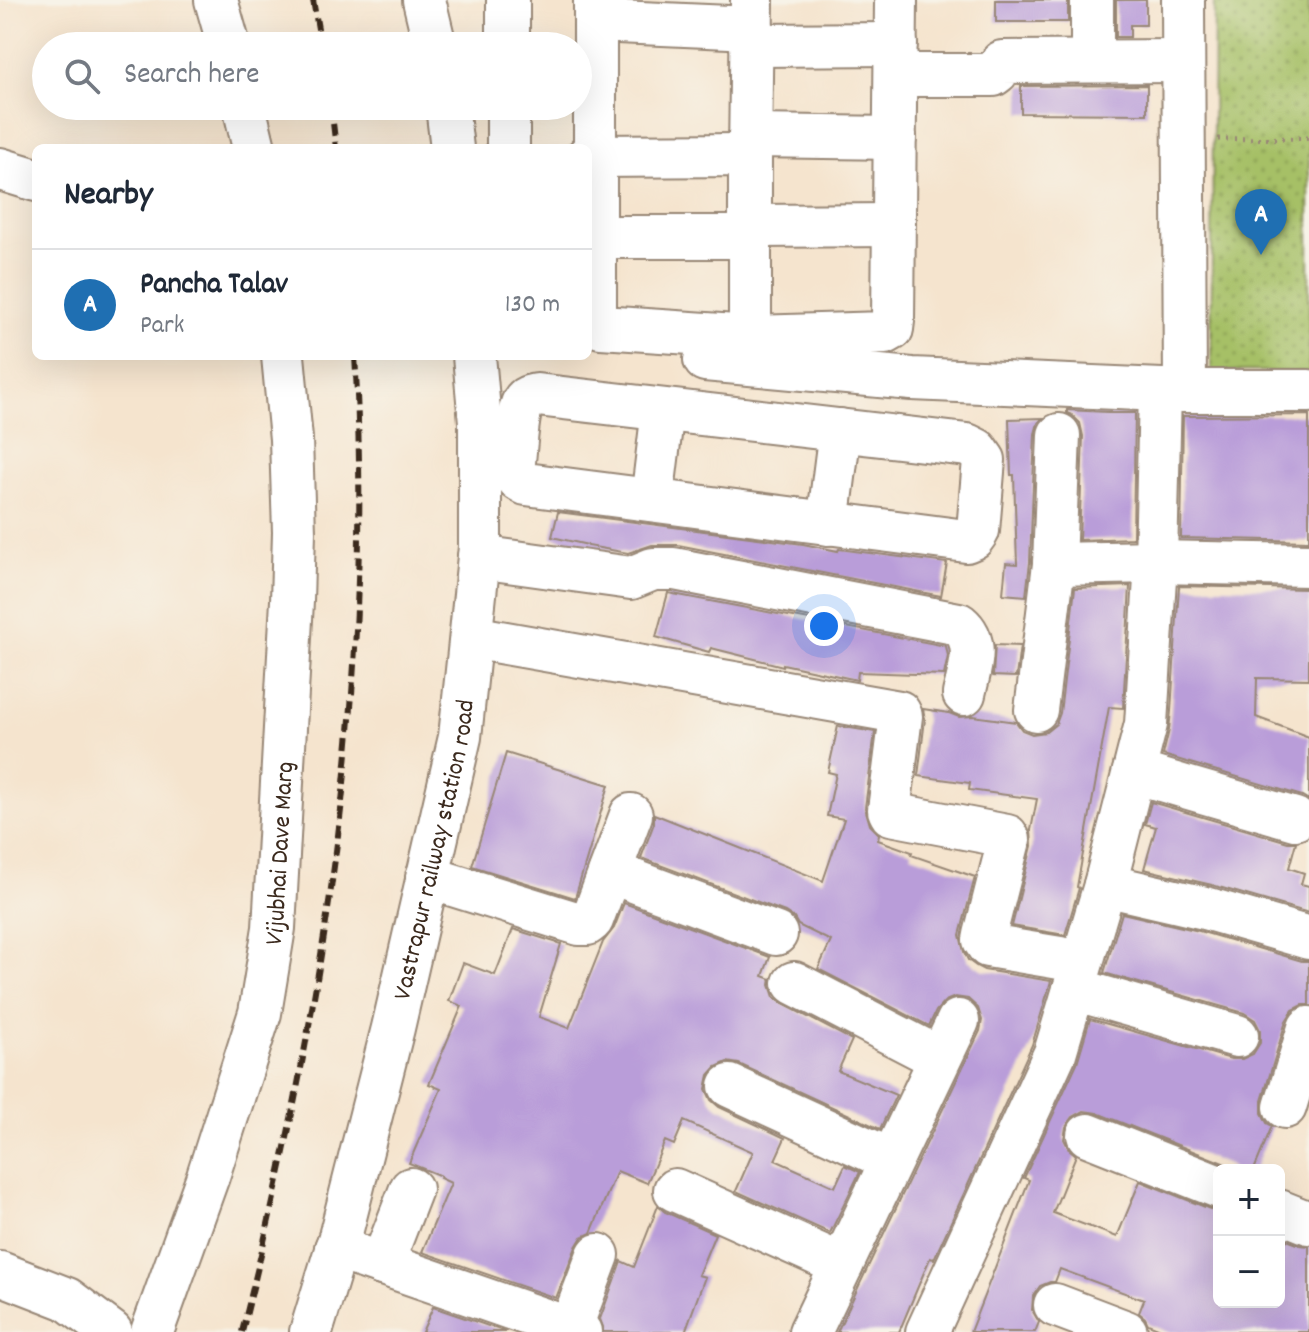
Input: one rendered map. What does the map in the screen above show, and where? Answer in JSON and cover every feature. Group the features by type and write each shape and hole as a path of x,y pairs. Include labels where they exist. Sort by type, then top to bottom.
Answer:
{"street":[{"path":"216,0 225,32"},
{"path":"424,0 432,32"},
{"path":"508,0 508,32"},
{"path":"896,0 906,60 912,379"},
{"path":"592,350 760,356 885,333 892,329 895,138 918,0"},
{"path":"1092,0 1092,61"},
{"path":"927,1332 1055,1053 1067,974 1105,885 1146,724 1156,562 1173,391 1183,0"},
{"path":"592,39 595,11 752,24 906,60 993,75 1002,62 1183,61"},
{"path":"752,24 750,231 760,356 775,422"},
{"path":"247,120 253,144"},
{"path":"449,120 452,144"},
{"path":"508,120 508,144"},
{"path":"588,120 590,144"},
{"path":"592,156 895,138"},
{"path":"0,169 32,179"},
{"path":"592,176 595,322 601,327 912,379 1173,391 1309,391"},
{"path":"595,237 894,225"},
{"name":"Vijubhai Dave Marg","path":"152,1332 208,1176 260,1013 274,928 294,532 291,439 283,360"},
{"name":"Vastrapur railway station road","path":"311,1332 393,1028 460,737 479,557 480,422 474,360"},
{"path":"537,395 663,410 967,445 977,450 984,460 978,531 966,541 828,524 526,484 513,471 519,413 521,403 527,397 537,395"},
{"path":"652,500 663,410"},
{"path":"828,524 840,430"},
{"path":"1036,710 1054,564 1059,435"},
{"path":"479,557 631,578 653,569 674,569 959,624 972,639 964,694"},
{"path":"1054,564 1309,565"},
{"path":"471,637 899,712 891,814 1007,836 1009,840 985,935 988,946 1237,1036"},
{"path":"1134,772 1295,819"},
{"path":"427,877 587,924 592,920 631,815"},
{"path":"610,872 776,934"},
{"path":"1105,885 1205,908 1309,938"},
{"path":"794,983 939,1058"},
{"path":"810,1332 958,1021"},
{"path":"1285,1107 1309,1028"},
{"path":"730,1086 891,1160"},
{"path":"1088,1135 1213,1185"},
{"path":"382,1264 411,1189"},
{"path":"675,1190 842,1265"},
{"path":"1285,1213 1309,1223"},
{"path":"336,1248 573,1331 598,1255"},
{"path":"0,1273 67,1299 111,1332"},
{"path":"1055,1305 1126,1332"}],"path":[{"path":"1213,139 1309,138"}],"green space":[{"path":"1214,0 1309,0 1309,372 1211,371"}],"building":[{"path":"996,0 1068,0 1068,22 996,22"},
{"path":"1116,0 1146,0 1146,25 1130,25 1130,37 1116,37"},
{"path":"1147,85 1147,114 1021,113 1021,86"},
{"path":"1067,410 1135,413 1133,538 1079,540 1083,436 1080,423"},
{"path":"1309,415 1309,541 1181,538 1183,416"},
{"path":"1043,418 1035,434 1026,596 1003,594 1006,563 1017,564 1009,419"},
{"path":"558,512 947,563 941,596 678,545 652,545 628,553 588,546 552,537"},
{"path":"1130,586 1123,708 1109,707 1079,888 1065,935 1012,926 1032,846 1031,830 1037,799 969,790 970,783 918,776 925,719 923,709 959,717 1016,722 1022,730 1032,734 1046,732 1056,724 1060,713 1075,588"},
{"path":"1179,586 1309,589 1309,679 1257,678 1256,717 1309,737 1309,800 1163,755 1171,711"},
{"path":"668,593 946,646 948,656 944,675 858,672 857,680 711,648 709,652 656,637"},
{"path":"995,645 1020,646 1016,677 993,676"},
{"path":"838,726 875,732 865,808 870,825 879,834 878,840 975,877 960,935 968,960 984,970 1051,981 1032,1045 934,1259 930,1258 899,1332 837,1332 980,1031 982,1020 978,1008 968,999 955,997 945,1001 936,1011 929,1026 818,969 831,941 798,925 785,912 641,858 654,823 654,814 823,881 844,819 827,816 836,774 828,772"},
{"path":"506,753 609,785 575,898 472,866"},
{"path":"1151,802 1296,842 1289,868 1304,873 1301,884 1309,886 1309,913 1144,869 1156,827 1145,824"},
{"path":"624,903 770,957 763,976 771,979 774,997 852,1040 838,1071 896,1095 880,1129 739,1064 727,1062 709,1075 706,1089 719,1107 785,1138 775,1160 835,1187 845,1165 860,1172 830,1233 736,1191 753,1152 684,1121 674,1145 665,1141 647,1183 617,1171 591,1233 582,1237 576,1247 556,1298 422,1252 451,1183 409,1163 441,1089 429,1084 462,1006 449,1001 463,963 495,975 513,929 561,944 539,1017 569,1028 603,942 614,928"},
{"path":"1122,913 1309,961 1309,1005 1293,1010 1286,1021 1262,1101 1262,1113 1272,1126 1256,1164 1225,1164 1097,1113 1084,1111 1073,1117 1066,1127 1064,1139 1076,1155 1053,1213 1117,1237 1140,1181 1213,1209 1213,1308 1285,1308 1285,1239 1309,1246 1309,1332 1168,1332 1148,1324 1139,1313 1144,1300 1060,1269 1055,1282 1040,1286 1033,1296 1032,1310 1039,1322 1035,1332 970,1332 1029,1180 1024,1178 1077,1063 1090,1019 1231,1059 1242,1059 1253,1054 1260,1043 1260,1030 1255,1020 1244,1013 1104,973"},
{"path":"658,1206 715,1234 698,1275 705,1277 685,1332 603,1332 600,1319 621,1261 634,1267"},
{"path":"433,1307 506,1332 422,1332"}],"railway":[{"path":"313,0 319,32"},
{"path":"333,120 336,144"},
{"path":"242,1332 297,1090 319,969 336,848 349,726 357,604 359,480 355,360"}],"place":[{"name":"Pancha Talav","path":"1261,255"}]}
